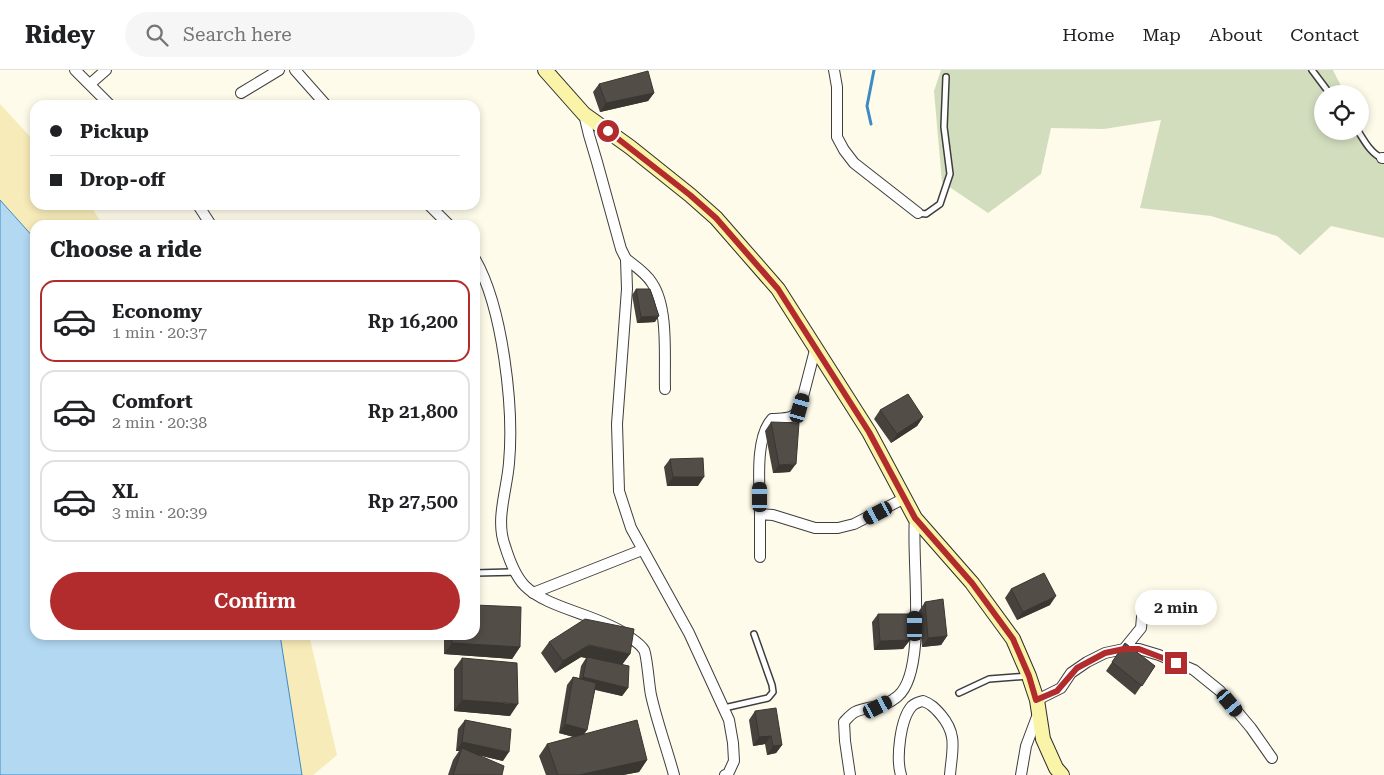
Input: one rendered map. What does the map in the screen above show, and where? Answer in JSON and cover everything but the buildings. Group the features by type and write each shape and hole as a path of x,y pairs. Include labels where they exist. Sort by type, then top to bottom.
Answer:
{"street":[{"path":"75,70 105,100"},
{"path":"90,84 106,70"},
{"path":"241,94 280,70"},
{"path":"295,70 322,100"},
{"path":"545,70 584,114 630,147 716,218 778,289 815,350 869,432 915,518 972,583 1013,639 1029,676 1038,706 1043,739 1056,768 1062,775"},
{"path":"834,70 837,87 838,137 844,150 854,163 918,212"},
{"path":"584,114 621,249 626,260 627,289 617,424 619,491 631,528 689,633 729,720 734,761 727,774"},
{"path":"434,210 444,220"},
{"path":"626,260 651,281 660,298 663,319 665,389"},
{"path":"480,270 488,287 493,306 504,362 509,416 509,463 503,500 503,543 516,572 524,585 532,593 548,601 599,619 614,627 645,651 652,700 674,775"},
{"path":"760,557 760,444 767,424 772,419 791,418 797,415 811,372 815,350"},
{"path":"760,514 773,515 815,528 838,528 854,524 905,498"},
{"path":"850,775 844,722 856,711 878,707 898,697 907,684 911,672 915,641 913,536 915,518"},
{"path":"532,593 642,550"},
{"path":"1124,649 1141,628 1142,617"},
{"path":"1021,775 1026,746 1038,706 1061,688 1071,673 1087,662 1105,653 1124,649 1139,649 1159,655 1194,670 1220,691 1251,728 1272,758"},
{"path":"901,775 899,768 899,745 905,720 911,707 922,701 932,705 951,728 953,736 950,775"}],"lane":[{"path":"1312,70 1323,85"},
{"path":"918,212 926,214 940,204 950,174 944,127 946,77"},
{"path":"1364,140 1377,156 1383,158"},
{"path":"480,573 516,572"},
{"path":"724,708 768,698 773,692 754,634"},
{"path":"959,693 989,679 1029,676"}],"sand":[{"path":"0,104 30,137 30,210 93,210 100,220 30,220 30,233 0,200"},
{"path":"281,640 310,640 337,755 313,775 302,775"}],"green space":[{"path":"941,70 1333,70 1340,85 1314,85 1314,140 1366,140 1374,157 1384,159 1384,238 1331,226 1300,255 1277,236 1211,216 1140,208 1161,120 1104,129 1051,128 1041,174 988,213 942,182 934,91"}],"water":[{"path":"0,200 30,233 30,640 281,640 302,775 0,775"}],"waterway":[{"path":"871,124 867,106 874,70"}],"route":[{"path":"608,131 690,195 716,218 778,289 815,350 869,432 915,518 972,583 1013,639 1029,676 1036,700 1057,691 1077,668 1105,653 1124,649 1139,649 1176,663"}]}
